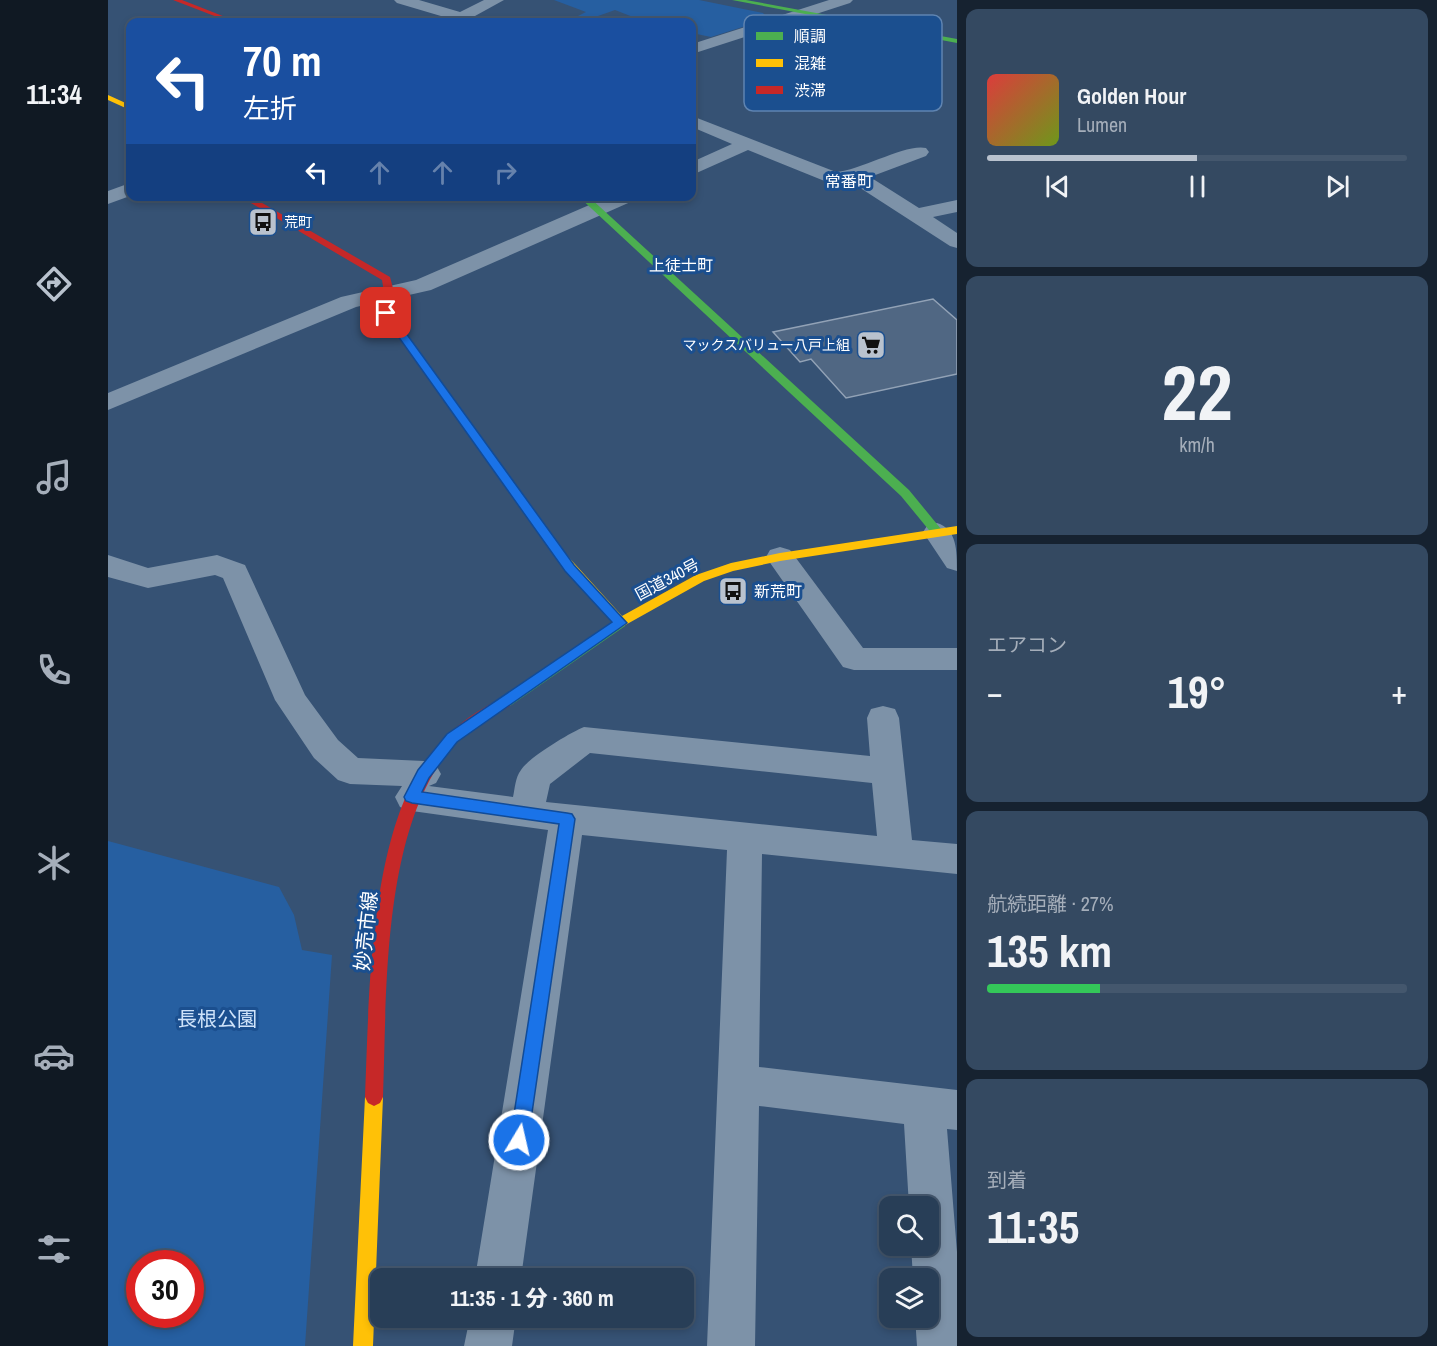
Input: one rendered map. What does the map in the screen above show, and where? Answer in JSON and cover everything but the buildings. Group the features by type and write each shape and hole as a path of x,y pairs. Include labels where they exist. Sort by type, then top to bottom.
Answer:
{"main road":[{"path":"176,0 225,18"},
{"path":"735,0 815,15"},
{"path":"942,38 957,41"},
{"path":"108,97 126,106"},
{"path":"252,201 387,279 389,292 386,313 570,568 620,623"},
{"path":"589,204 947,531"},
{"name":"国道340号","path":"620,623 700,578 731,567 780,557 947,531"},
{"name":"妙売市線","path":"363,1346 380,975 393,860 418,785 452,738 620,623"}],"street":[{"path":"402,0 457,18"},
{"path":"470,18 496,0"},
{"path":"798,15 844,0"},
{"path":"696,48 744,32"},
{"path":"696,123 834,178 855,176 919,152"},
{"path":"696,167 747,144"},
{"path":"855,176 957,242"},
{"path":"108,198 126,191"},
{"path":"108,402 349,303 423,285 589,204"},
{"path":"917,216 957,206"},
{"path":"947,531 957,561"},
{"path":"780,557 854,659 957,659"},
{"path":"108,565 117,570 148,578 217,565 235,572 291,700 326,749 350,771 418,785 527,813 567,819 957,859"},
{"path":"883,718 896,853"},
{"path":"527,813 534,777 584,740 888,771"},
{"path":"500,1268 567,819"},
{"path":"731,1346 745,838"},
{"path":"738,1084 940,1108 941,1346"},
{"path":"488,1346 491,1328"}],"green space":[{"path":"554,0 699,0 765,15 744,15 744,27 711,37 696,34 696,18 633,17 615,10 598,16 578,16 586,12"},
{"name":"長根公園","path":"108,841 279,887 294,915 302,950 332,955 305,1346 108,1346"}],"traffic: fast":[{"path":"735,0 816,15"},
{"path":"942,38 957,41"},
{"path":"587,201 905,493 937,532"},
{"path":"505,702 620,623"}],"traffic: slow":[{"path":"108,97 126,106"},
{"path":"560,555 620,623 700,578 731,567 780,557 957,530"},
{"path":"363,1346 374,1097"}],"traffic: jam":[{"path":"176,0 224,18"},
{"path":"252,201 387,279 389,292 386,313 560,555"},
{"path":"374,1097 386,907 395,857 408,810 427,770 452,738 505,702"}],"place":[{"name":"荒町","path":"263,222"},
{"name":"マックスバリュー八戸上組","path":"871,345"},
{"name":"新荒町","path":"733,591"}],"district":[{"name":"常番町","path":"849,181"},
{"name":"上徒士町","path":"681,265"}],"route":[{"path":"386,313 570,568 620,623 452,738 424,774 412,797 567,819 519,1140"}]}
